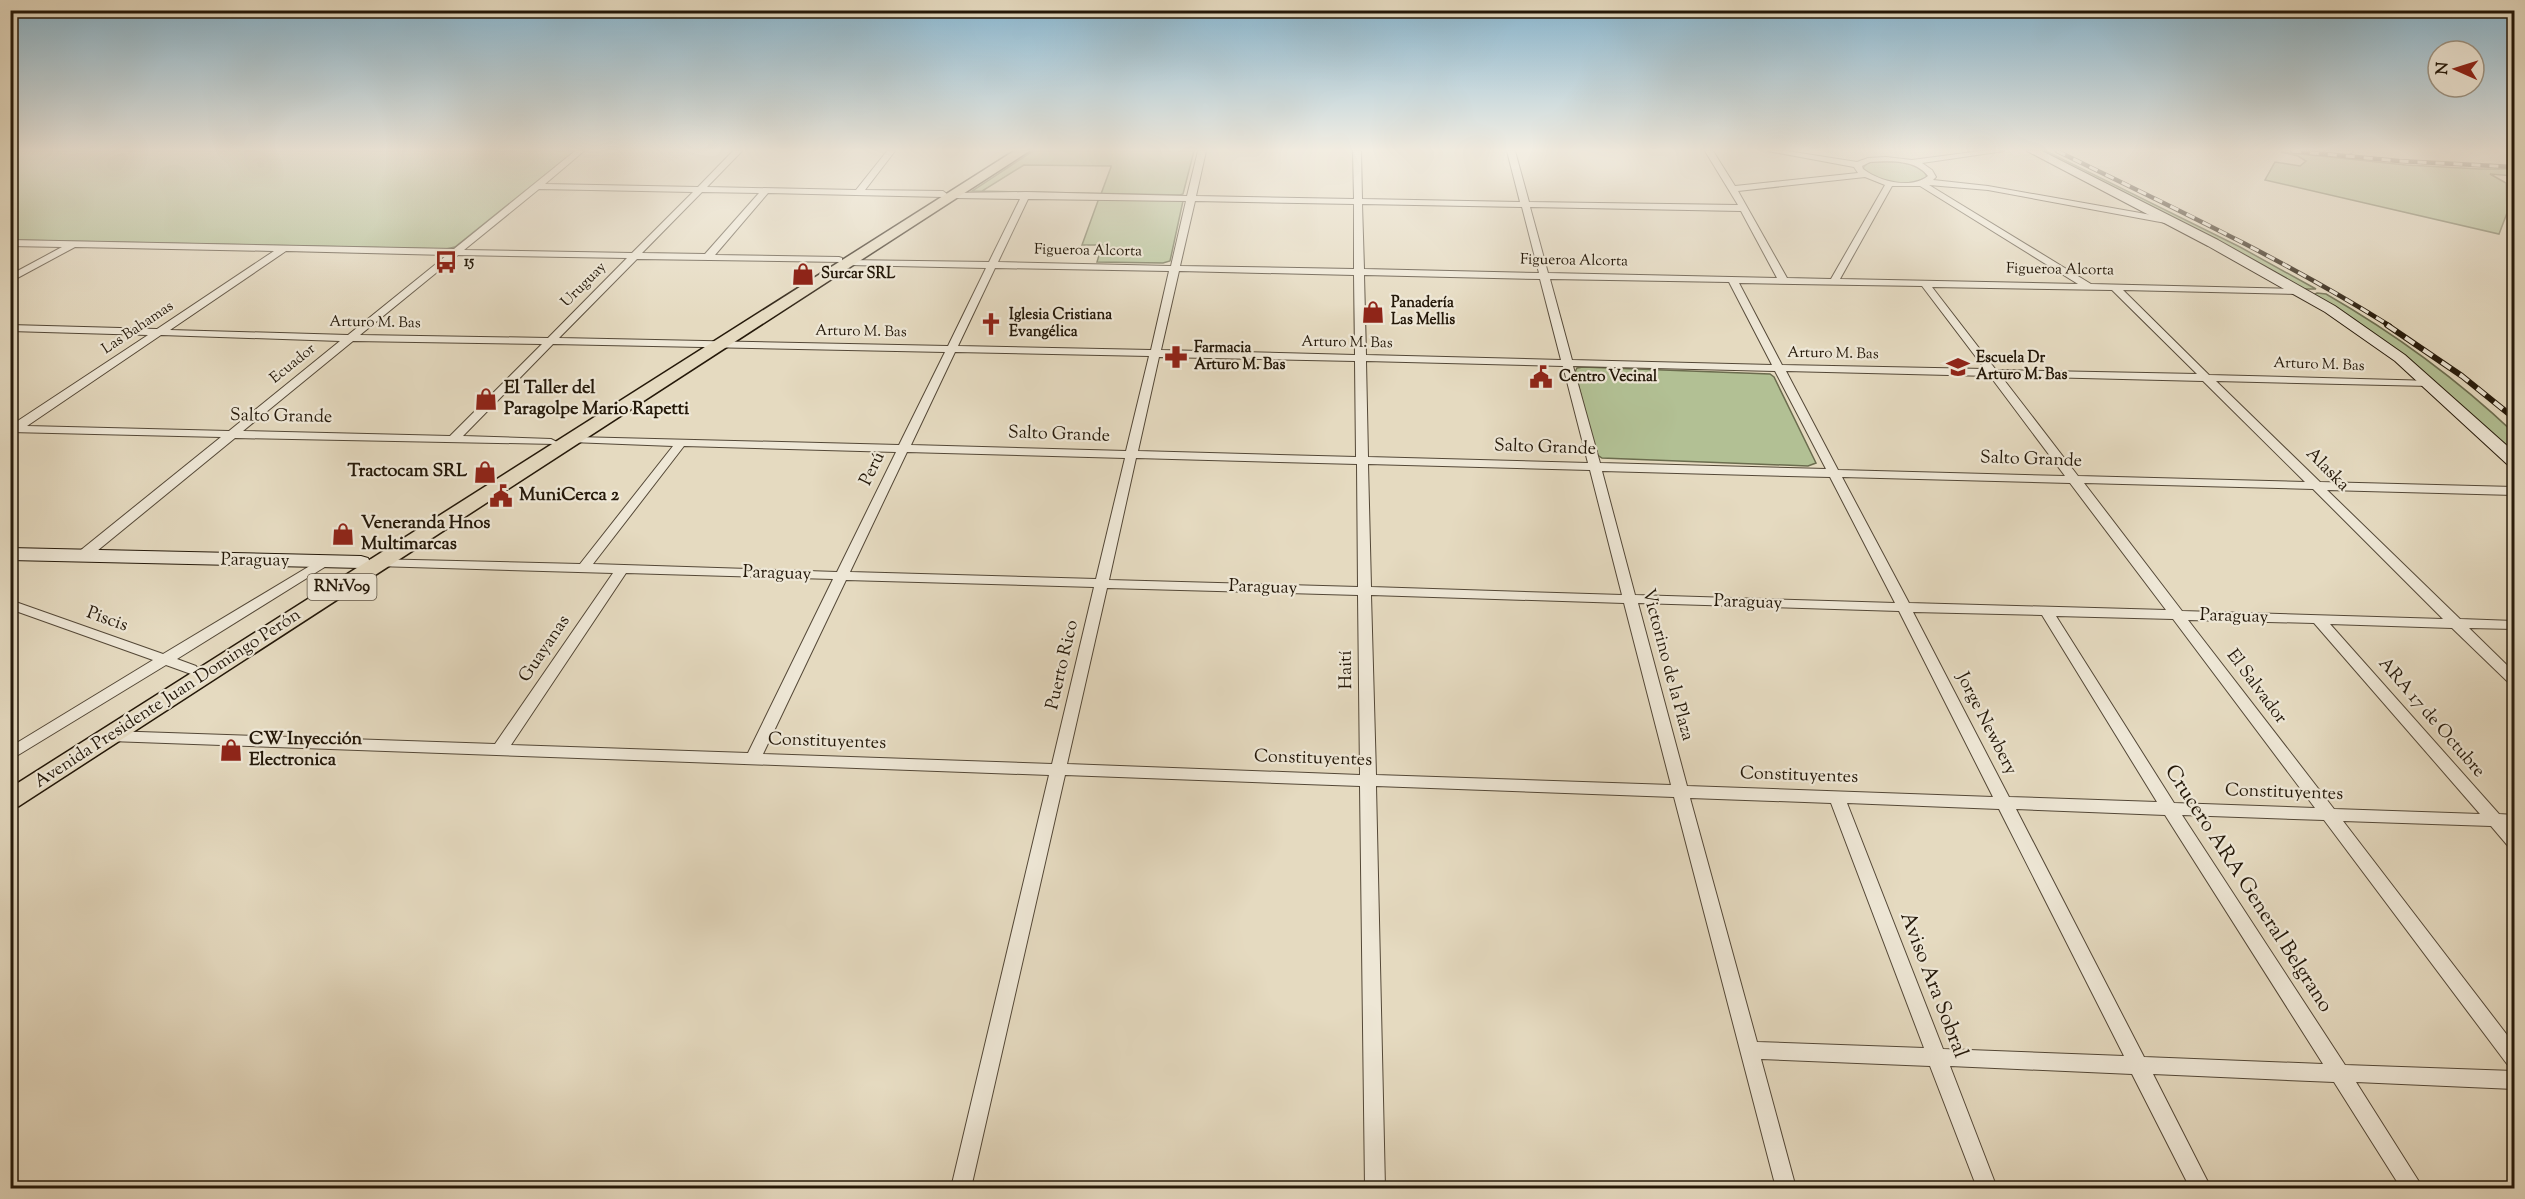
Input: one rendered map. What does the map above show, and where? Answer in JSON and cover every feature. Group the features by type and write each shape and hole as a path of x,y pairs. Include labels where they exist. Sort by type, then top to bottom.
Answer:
{"main road":[{"name":"Avenida Presidente Juan Domingo Perón","path":"10,800 110,736 551,442 714,344 929,207"},
{"path":"2143,207 2299,291 2366,332 2430,383 2514,461"},
{"name":"Avenida Presidente Juan Domingo Perón","path":"10,784 191,669 575,440 714,344"},
{"name":"Paraguay","path":"10,554 371,562"}],"street":[{"name":"Ecuador","path":"81,556 511,207"},
{"name":"Uruguay","path":"453,440 682,207"},
{"path":"708,257 751,207"},
{"name":"Perú","path":"753,759 1020,207"},
{"name":"Puerto Rico","path":"961,1188 1189,207"},
{"name":"Haití","path":"1358,207 1375,1188"},
{"name":"Victorino de la Plaza","path":"1526,207 1593,467 1786,1188"},
{"path":"1698,207 1744,208 1783,280"},
{"path":"1834,281 1876,207"},
{"path":"1962,207 2089,286"},
{"path":"2093,207 2171,221"},
{"name":"Figueroa Alcorta","path":"10,243 2299,291"},
{"path":"10,279 72,245"},
{"name":"Las Bahamas","path":"12,430 282,250"},
{"name":"Jorge Newbery","path":"1732,279 1904,607 2201,1188"},
{"name":"El Salvador","path":"1924,282 2514,1058"},
{"name":"Alaska","path":"2115,287 2514,680"},
{"name":"Arturo M. Bas","path":"10,328 351,338 952,349 2430,383"},
{"name":"Salto Grande","path":"12,430 551,442"},
{"name":"Salto Grande","path":"575,440 2514,491"},
{"path":"584,568 681,443"},
{"name":"Avenida Presidente Juan Domingo Perón","path":"10,754 323,562"},
{"name":"Paraguay","path":"371,562 2514,625"},
{"name":"Guayanas","path":"499,750 622,570"},
{"name":"Piscis","path":"10,604 191,669"},
{"name":"Crucero ARA General Belgrano","path":"2046,611 2169,808 2413,1188"},
{"name":"ARA 17 de Octubre","path":"2318,619 2514,842"},
{"name":"Constituyentes","path":"110,736 2514,820"},
{"name":"Aviso Ara Sobral","path":"1837,797 1987,1188"},
{"path":"1749,1050 2514,1080"}],"green space":[{"path":"11,207 505,207 455,247 446,249 11,240"},
{"path":"1096,207 1182,207 1170,261 1163,263 1097,262 1102,245 1082,245"},
{"path":"2145,207 2159,207 2240,247 2316,289 2303,289"},
{"path":"2382,207 2507,207 2507,213 2499,234"},
{"path":"2326,294 2376,325 2424,358 2470,394 2514,433 2514,454 2408,358 2313,295"},
{"path":"1577,368 1770,374 1774,377 1816,463 1808,466 1602,458 1596,454 1575,372"}],"railway":[{"path":"2172,207 2309,278 2390,326"},
{"path":"2387,325 2462,376 2514,418"}],"place":[{"name":"15","path":"446,262"},
{"name":"Surcar SRL","path":"803,274"},
{"name":"Panadería Las Mellis","path":"1373,312"},
{"name":"Iglesia Cristiana Evangélica","path":"991,324"},
{"name":"Farmacia Arturo M. Bas","path":"1176,357"},
{"name":"Escuela Dr Arturo M. Bas","path":"1958,367"},
{"name":"Centro Vecinal","path":"1541,377"},
{"name":"El Taller del Paragolpe Mario Rapetti","path":"486,399"},
{"name":"Tractocam SRL","path":"485,472"},
{"name":"MuniCerca 2","path":"501,496"},
{"name":"Veneranda Hnos Multimarcas","path":"343,534"},
{"name":"CW Inyección Electronica","path":"231,750"}]}
